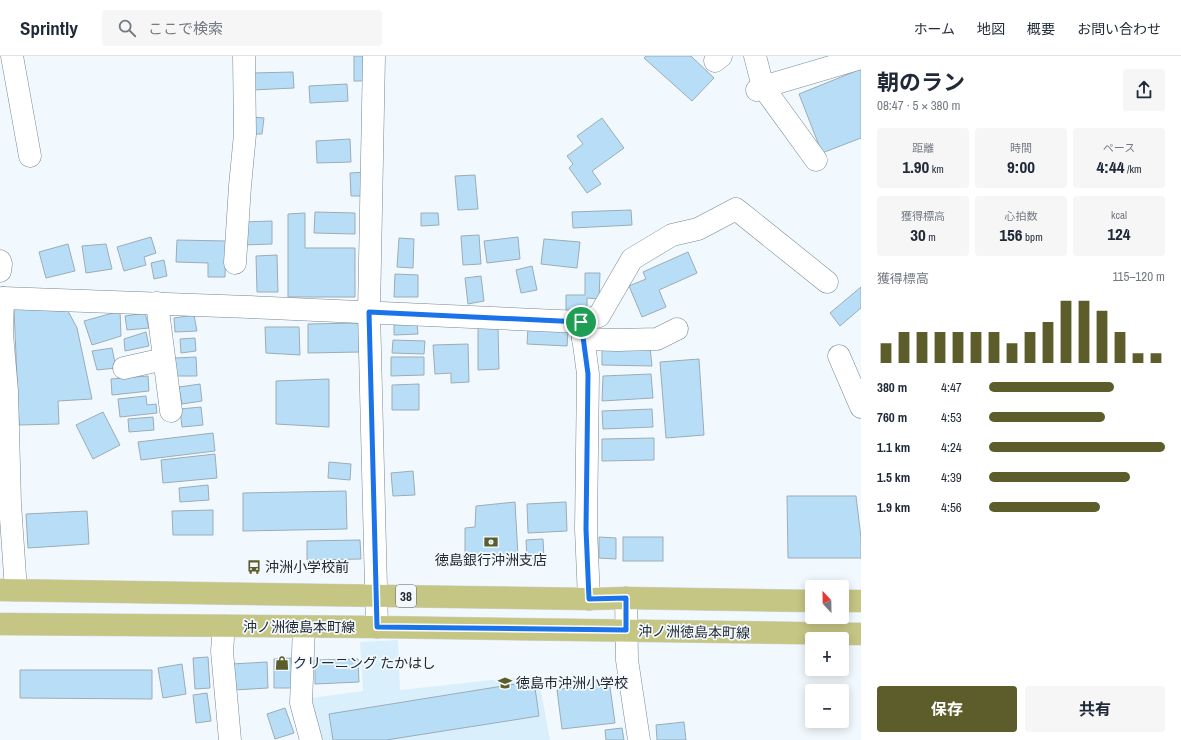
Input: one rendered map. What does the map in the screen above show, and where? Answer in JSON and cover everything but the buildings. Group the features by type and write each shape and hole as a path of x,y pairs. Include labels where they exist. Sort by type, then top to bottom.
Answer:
{"main road":[{"name":"38","path":"8,590 805,601"},
{"path":"849,601 861,602"},
{"name":"沖ノ洲徳島本町線","path":"0,624 377,627 861,634"}],"street":[{"path":"12,56 30,156"},
{"path":"235,263 245,134 244,56"},
{"path":"374,56 369,312 377,627"},
{"path":"755,56 760,89 816,160"},
{"path":"760,89 861,58"},
{"path":"582,330 599,316 632,259 672,234 698,229 736,209 826,282"},
{"path":"0,261 0,271"},
{"path":"8,590 10,504 7,391 2,334 1,298 369,312 582,330 616,340 657,339 677,329"},
{"path":"157,303 171,411"},
{"path":"582,330 588,374 586,529 589,599"},
{"path":"840,356 861,407"},
{"path":"124,368 164,359"},
{"path":"626,598 627,660 639,740"},
{"path":"224,626 222,651 230,740"},
{"path":"304,627 302,703 311,740"}],"shaded area":[{"name":"徳島市沖洲小学校","path":"398,640 400,690 538,675 550,740 321,740 312,698 363,691 360,642"}],"place":[{"name":"徳島銀行沖洲支店","path":"491,542"},
{"name":"沖洲小学校前","path":"254,567"},
{"name":"クリーニング たかはし","path":"282,663"},
{"name":"徳島市沖洲小学校","path":"505,683"}],"route":[{"path":"369,312 581,322 588,374 586,529 589,599 626,598 626,630 377,627 369,312"}]}
